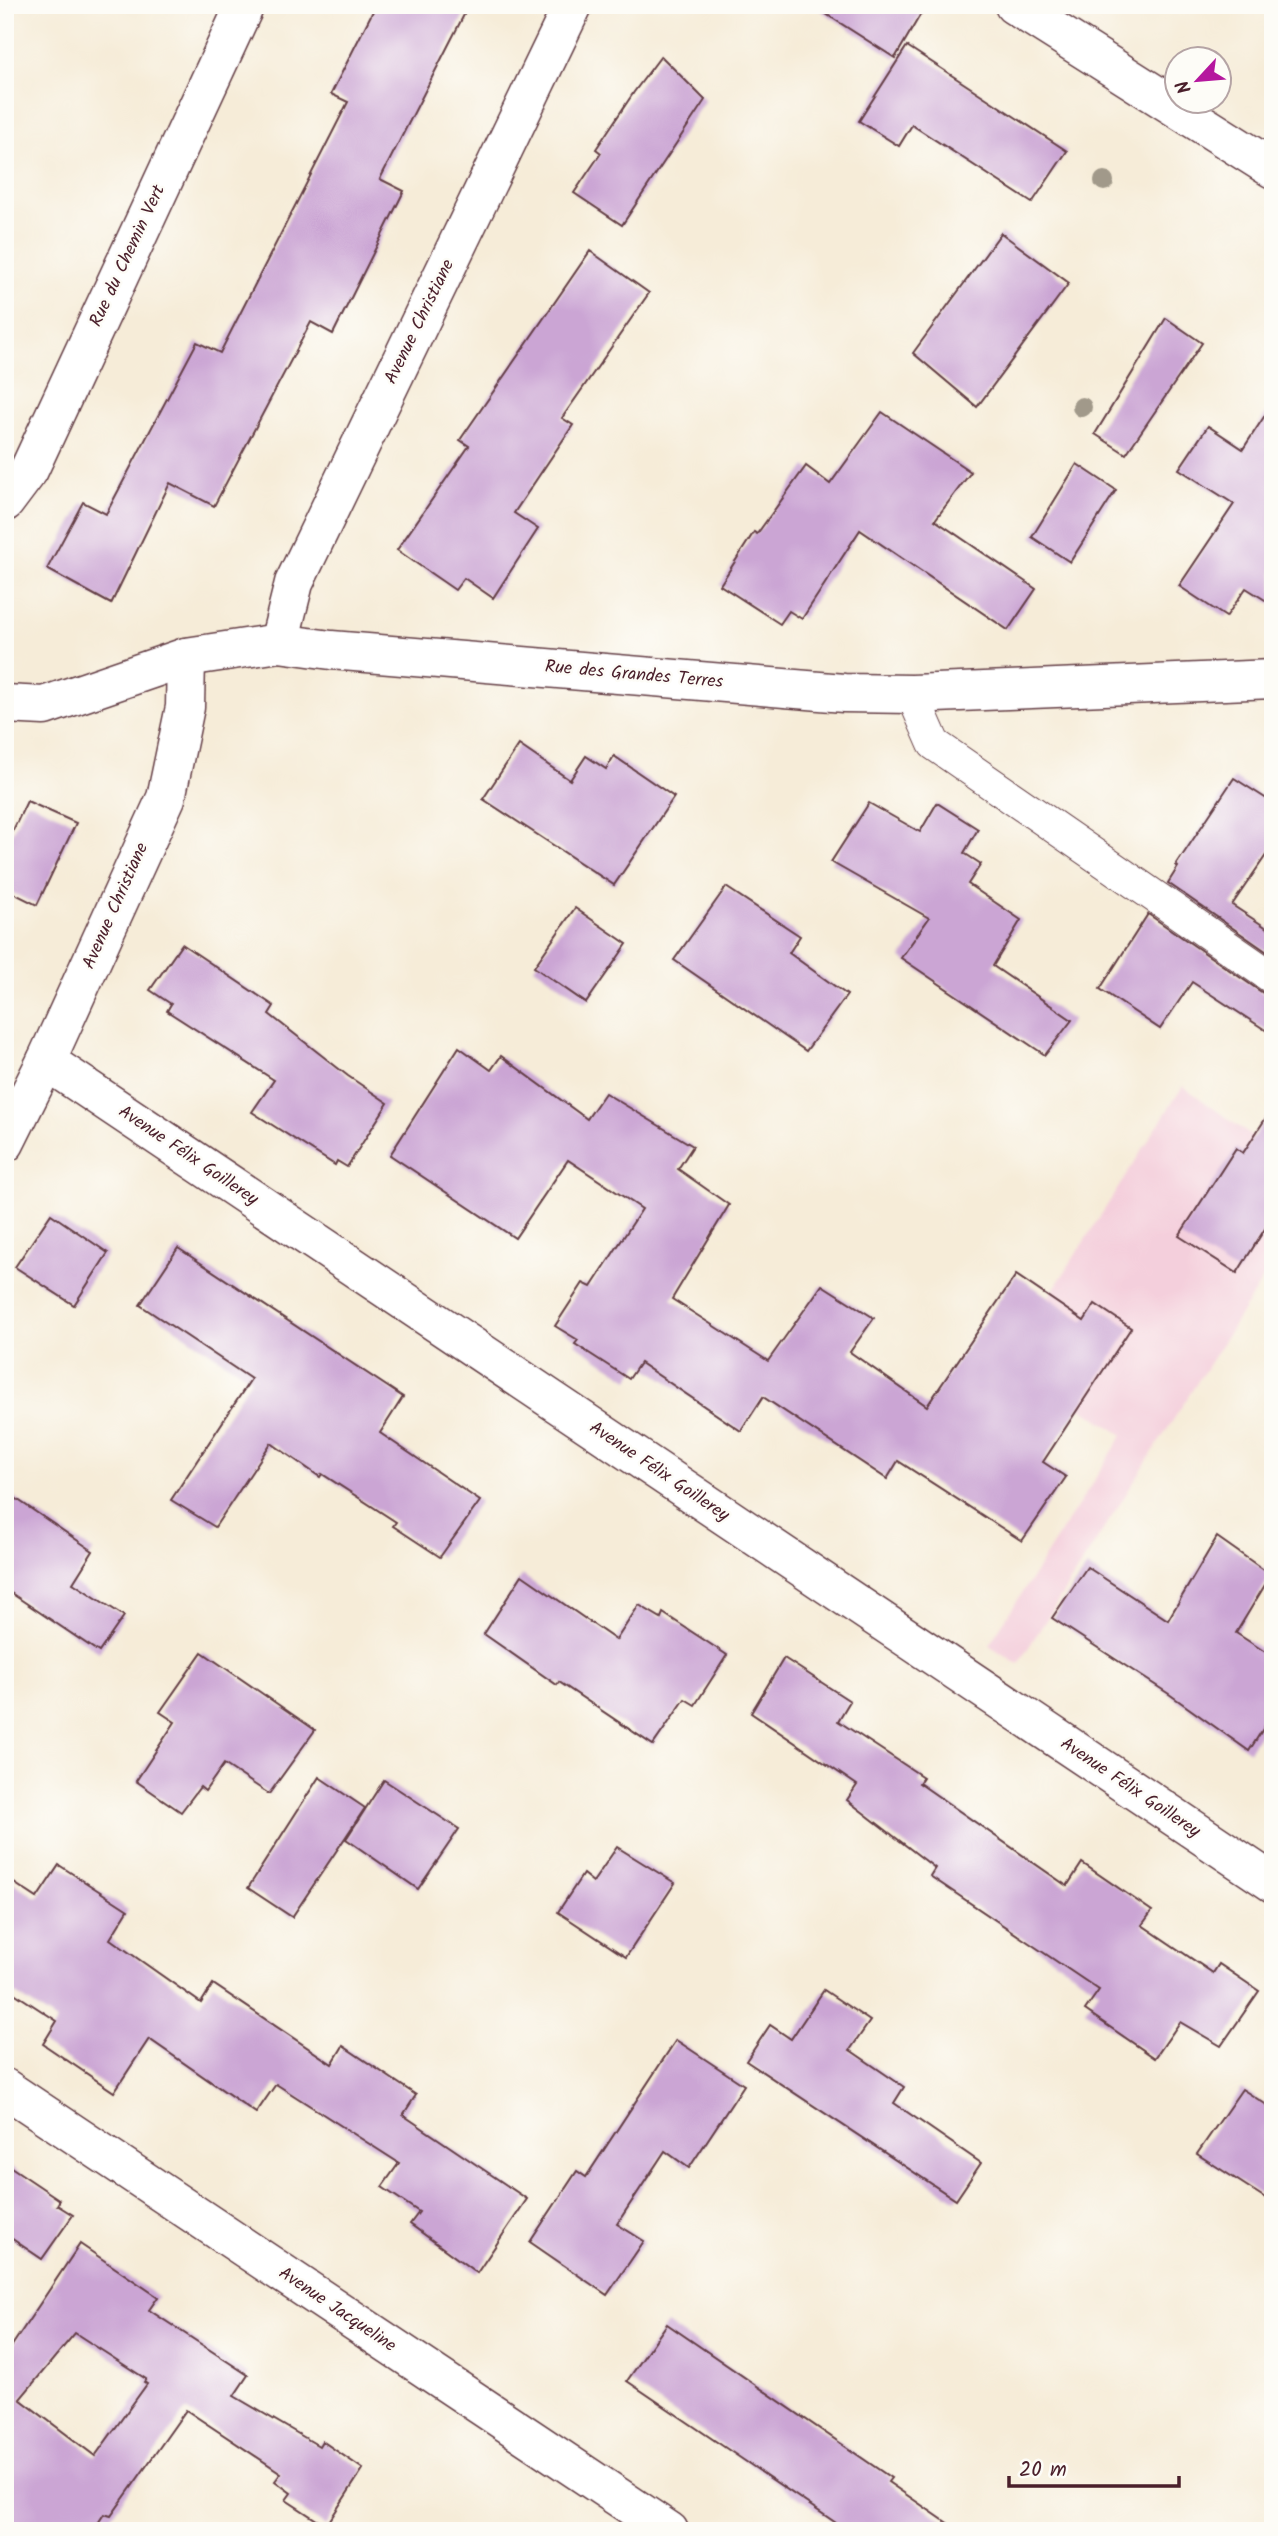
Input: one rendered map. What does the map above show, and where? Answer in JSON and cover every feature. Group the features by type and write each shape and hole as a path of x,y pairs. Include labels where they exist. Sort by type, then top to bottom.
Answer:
{"street":[{"name":"Rue du Chemin Vert","path":"5,502 29,470 245,5"},
{"name":"Avenue Christiane","path":"279,643 294,583 573,5"},
{"path":"1014,5 1273,169"},
{"name":"Rue des Grandes Terres","path":"5,704 44,706 186,657 279,643 331,650 830,692 912,694 1273,679"},
{"name":"Avenue Christiane","path":"5,1143 46,1061 166,798 185,706 186,657"},
{"name":"Avenue Félix Goillerey","path":"46,1061 1273,1883"},
{"name":"Avenue Jacqueline","path":"5,2088 669,2531"}],"lane":[{"path":"912,694 934,744 1273,978"}],"shaded area":[{"path":"1183,1086 1273,1152 1273,1275 1268,1271 1018,1664 989,1645 1123,1435 1008,1361"}],"building":[{"path":"376,5 469,5 380,179 404,191 333,334 311,322 214,506 170,483 111,604 47,569 83,502 106,514 197,342 220,353 348,102 331,94"},
{"path":"812,5 926,5 895,58"},
{"path":"907,46 1067,151 1032,203 912,125 899,146 859,121"},
{"path":"661,56 705,100 622,225 574,193 601,153 596,149"},
{"path":"1001,233 1069,283 977,407 913,353"},
{"path":"590,251 649,293 562,418 573,425 514,513 538,529 493,598 464,578 455,590 397,550 469,446 460,440"},
{"path":"1166,318 1202,343 1126,454 1095,434"},
{"path":"1273,403 1273,605 1246,588 1226,617 1179,586 1234,504 1179,469 1208,426 1243,449"},
{"path":"882,412 971,472 935,520 1036,589 1008,630 860,530 802,619 789,611 780,624 720,585 754,532 757,534 806,466 830,484"},
{"path":"1077,464 1116,490 1070,562 1032,537"},
{"path":"519,745 570,780 586,756 606,769 614,756 674,797 614,885 483,799"},
{"path":"1234,778 1273,803 1273,845 1232,905 1273,932 1273,956 1168,883 1178,867 1176,865"},
{"path":"27,801 76,823 37,905 5,889 5,847"},
{"path":"869,803 920,832 937,803 978,829 964,853 981,864 968,884 1021,920 993,966 1072,1020 1045,1055 901,958 929,918 831,862"},
{"path":"726,887 800,936 789,953 847,995 806,1051 674,960"},
{"path":"575,908 627,944 586,1003 534,967"},
{"path":"1148,914 1263,993 1273,996 1273,1035 1192,982 1160,1029 1100,989"},
{"path":"182,944 274,1006 269,1014 348,1076 388,1103 347,1167 337,1161 335,1165 252,1112 274,1080 167,1011 171,1004 150,990"},
{"path":"459,1047 491,1070 501,1056 587,1119 605,1093 693,1146 678,1169 729,1205 672,1299 768,1361 822,1285 874,1318 850,1352 927,1406 1016,1275 1084,1321 1095,1304 1131,1328 1043,1462 1066,1477 1022,1541 898,1461 887,1479 763,1397 741,1431 640,1363 629,1379 575,1344 578,1340 555,1326 583,1283 591,1287 642,1209 568,1160 515,1238 390,1155"},
{"path":"1273,1107 1273,1216 1237,1273 1179,1236 1236,1148 1243,1153"},
{"path":"51,1214 108,1253 74,1305 15,1267"},
{"path":"178,1248 403,1397 380,1433 480,1501 440,1557 393,1526 396,1522 322,1474 320,1477 271,1443 215,1527 171,1500 251,1379 140,1305"},
{"path":"5,1491 93,1551 73,1583 124,1616 99,1652 5,1589"},
{"path":"1217,1537 1271,1575 1236,1633 1273,1657 1273,1713 1249,1751 1169,1694 1052,1618 1087,1567 1168,1620"},
{"path":"522,1575 616,1640 639,1605 661,1618 663,1613 727,1655 695,1705 685,1699 653,1745 559,1682 557,1685 484,1634"},
{"path":"202,1652 315,1730 269,1794 224,1764 205,1791 200,1787 181,1812 136,1781 175,1722 160,1712"},
{"path":"784,1658 850,1701 838,1721 923,1777 919,1783 1067,1886 1082,1863 1152,1911 1142,1925 1213,1973 1219,1964 1259,1991 1221,2046 1180,2022 1155,2058 1085,2010 1099,1990 930,1876 935,1868 847,1800 857,1785 751,1713"},
{"path":"319,1777 365,1808 292,1917 248,1888"},
{"path":"384,1780 459,1829 418,1889 346,1839"},
{"path":"617,1847 675,1883 626,1957 558,1912 583,1874 593,1882"},
{"path":"59,1865 128,1910 110,1939 201,2003 213,1984 332,2064 343,2046 416,2095 403,2115 527,2199 477,2273 410,2224 419,2212 382,2187 399,2163 276,2084 256,2113 149,2039 114,2092 43,2044 57,2021 5,1987 5,1877 37,1898"},
{"path":"824,1990 870,2021 850,2050 904,2087 894,2103 981,2163 956,2200 746,2061 770,2025 791,2039"},
{"path":"676,2040 744,2085 689,2168 665,2151 617,2224 644,2241 607,2295 530,2242 577,2171 586,2177"},
{"path":"1242,2089 1273,2109 1273,2203 1197,2154"},
{"path":"5,2163 60,2200 57,2205 73,2215 42,2259 5,2234"},
{"path":"80,2244 158,2297 149,2310 248,2375 234,2396 319,2446 322,2441 363,2469 326,2526 286,2500 291,2493 275,2481 281,2473 186,2410 111,2516 104,2514 93,2531 5,2531 5,2356","holes":["75,2333 146,2379 144,2382 147,2384 95,2456 20,2399"]},
{"path":"667,2324 891,2478 888,2482 959,2531 848,2531 627,2381"}]}
